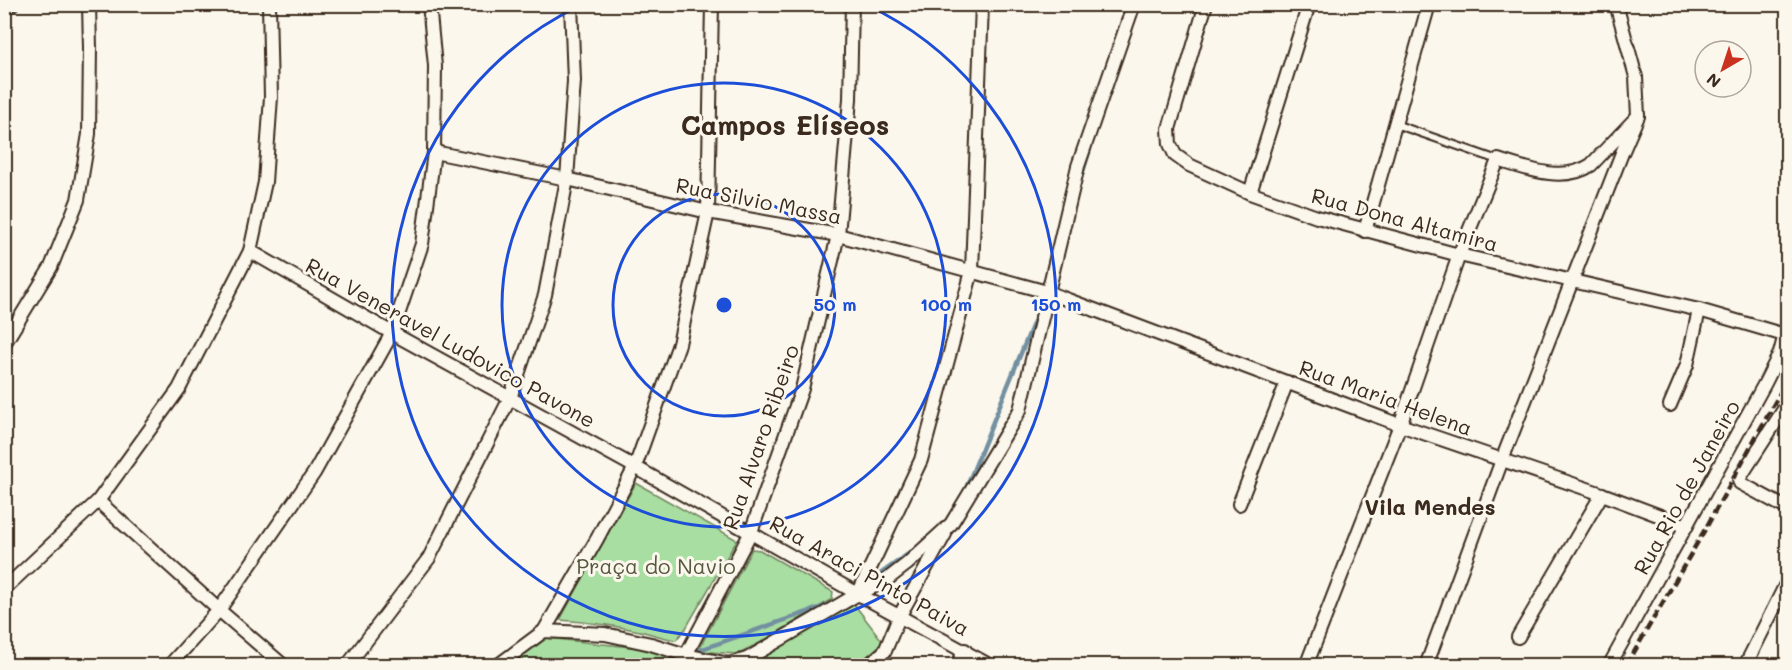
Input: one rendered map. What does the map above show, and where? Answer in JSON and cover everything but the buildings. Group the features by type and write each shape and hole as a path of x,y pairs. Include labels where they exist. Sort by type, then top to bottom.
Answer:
{"street":[{"path":"4,5 12,4"},
{"path":"4,344 51,267 78,200 89,134 89,4"},
{"path":"4,589 98,501 179,388 250,251 265,182 271,97 269,4"},
{"path":"169,666 219,610 314,472 392,333 422,244 434,152 435,66 429,4"},
{"path":"347,666 429,558 510,398 545,296 567,179 574,81 571,4"},
{"path":"497,666 544,631 597,539 635,467 680,344 708,212 712,4"},
{"name":"Rua Alvaro Ribeiro","path":"686,655 752,532 802,389 838,235 850,99 852,4"},
{"path":"858,594 921,460 972,271 982,4"},
{"path":"867,666 885,651 900,615 951,524 1020,410 1078,166 1134,4"},
{"name":"Rua Dona Altamira","path":"1206,4 1169,129 1170,144 1175,155 1189,165 1250,193 1365,231 1787,331"},
{"path":"1250,193 1309,4"},
{"path":"1365,231 1429,4"},
{"path":"1426,666 1502,460 1638,116 1636,77 1616,4"},
{"path":"1306,666 1400,425 1459,255 1498,160 1536,171 1572,174 1582,171 1591,165 1638,116"},
{"name":"Rua Silvio Massa","path":"434,152 567,179 708,212 838,235 1073,301"},
{"name":"Rua Veneravel Ludovico Pavone","path":"250,251 392,333 635,467"},
{"name":"Rua Maria Helena","path":"1073,301 1400,425 1602,494 1687,526"},
{"path":"1670,405 1688,364 1699,310"},
{"name":"Rua Rio de Janeiro","path":"1609,666 1765,383 1787,331"},
{"path":"1239,504 1287,382"},
{"path":"1788,403 1739,479 1740,483 1788,508"},
{"name":"Rua Araci Pinto Paiva","path":"635,467 858,594 991,666"},
{"path":"1518,637 1602,494"},
{"path":"98,501 284,666"},
{"path":"544,631 605,634 729,664 747,659 897,573 951,524"},
{"path":"1745,666 1788,580"},
{"path":"957,666 965,650"}],"lane":[{"path":"1395,124 1498,160"}],"green space":[{"name":"Praça do Navio","path":"636,483 737,540 686,628 676,640 620,627 560,620"},
{"path":"752,549 760,550 833,592 832,599 760,643 736,654 698,651"},
{"path":"854,604 883,642 860,665 747,666"},
{"path":"546,638 649,649 707,665 508,666"}],"waterway":[{"path":"1080,181 1090,149"},
{"path":"964,493 1037,314"},
{"path":"866,584 915,549"},
{"path":"694,652 833,603"},
{"path":"654,666 680,657"}],"railway":[{"path":"1626,666 1707,526 1788,375"}],"district":[{"name":"Campos Elíseos","path":"785,124"},
{"name":"Vila Mendes","path":"1430,506"}]}
